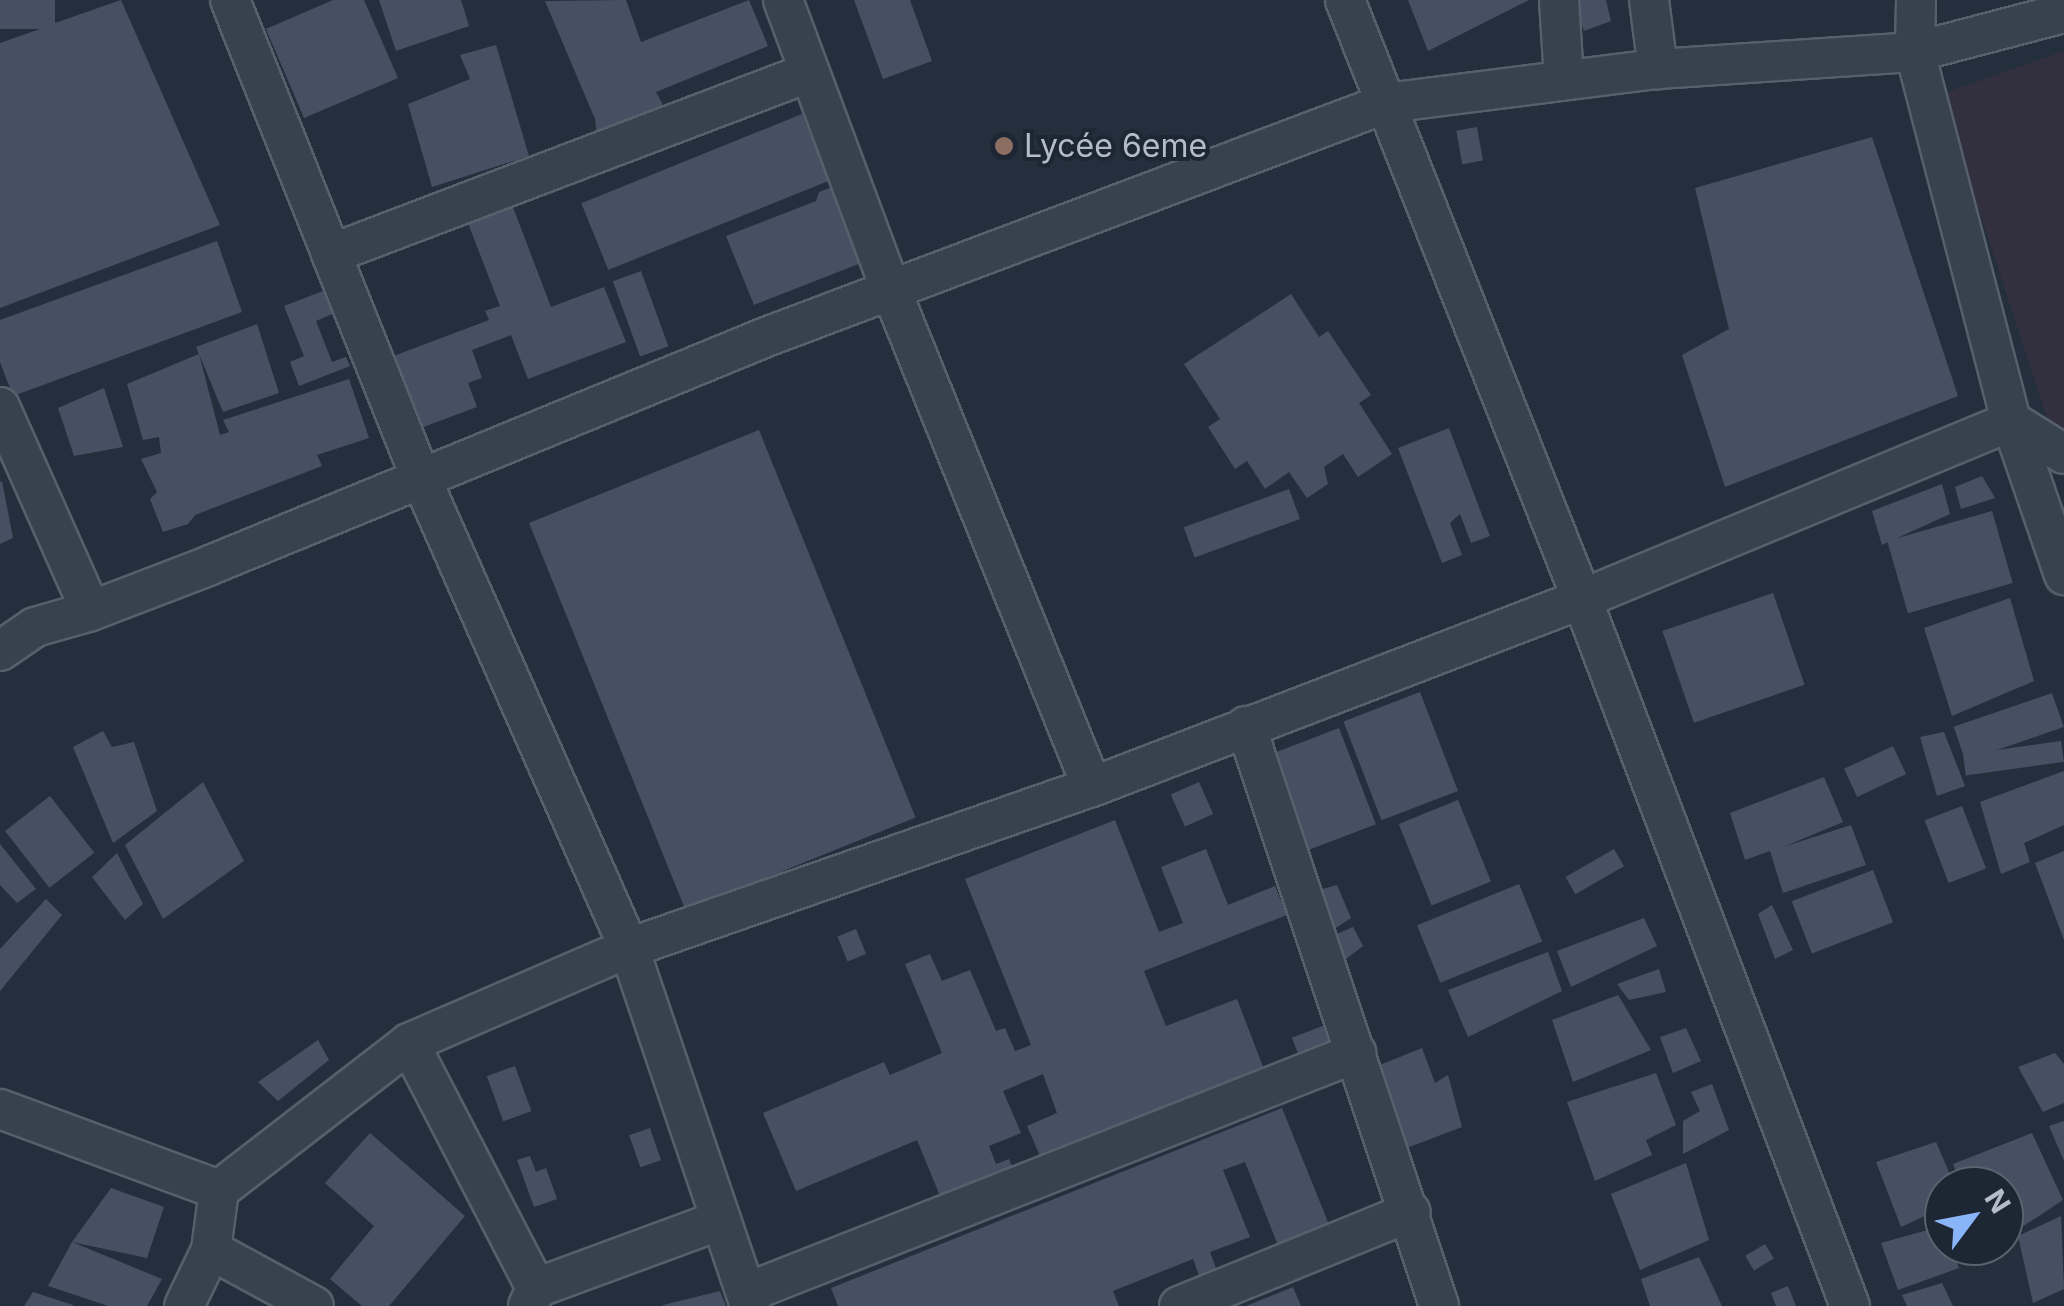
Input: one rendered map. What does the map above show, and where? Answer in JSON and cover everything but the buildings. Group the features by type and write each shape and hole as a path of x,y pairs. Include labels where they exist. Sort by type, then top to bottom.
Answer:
{"street":[{"path":"230,0 420,476 629,948 748,1300 1356,1053"},
{"path":"783,0 892,290 1092,787"},
{"path":"1345,0 1582,599 1850,1306"},
{"path":"1558,0 1564,79"},
{"path":"1649,0 1658,70"},
{"path":"1916,0 1915,52 2011,420 2064,576"},
{"path":"0,651 35,627 91,611 892,290 1304,130 1386,103 1564,79 1915,52 2064,13"},
{"path":"331,254 810,72"},
{"path":"0,407 91,611"},
{"path":"2011,420 2064,454"},
{"path":"184,1306 210,1250 219,1190 409,1043 629,948 1092,787 1582,599 2011,420"},
{"path":"1246,726 1439,1306"},
{"path":"409,1043 532,1297 721,1220"},
{"path":"0,1109 219,1190"},
{"path":"1179,1306 1410,1212"},
{"path":"210,1250 314,1306"}],"shaded area":[{"path":"2064,51 2064,470 1941,94"}],"place":[{"name":"Lycée 6eme","path":"1004,146"}]}
